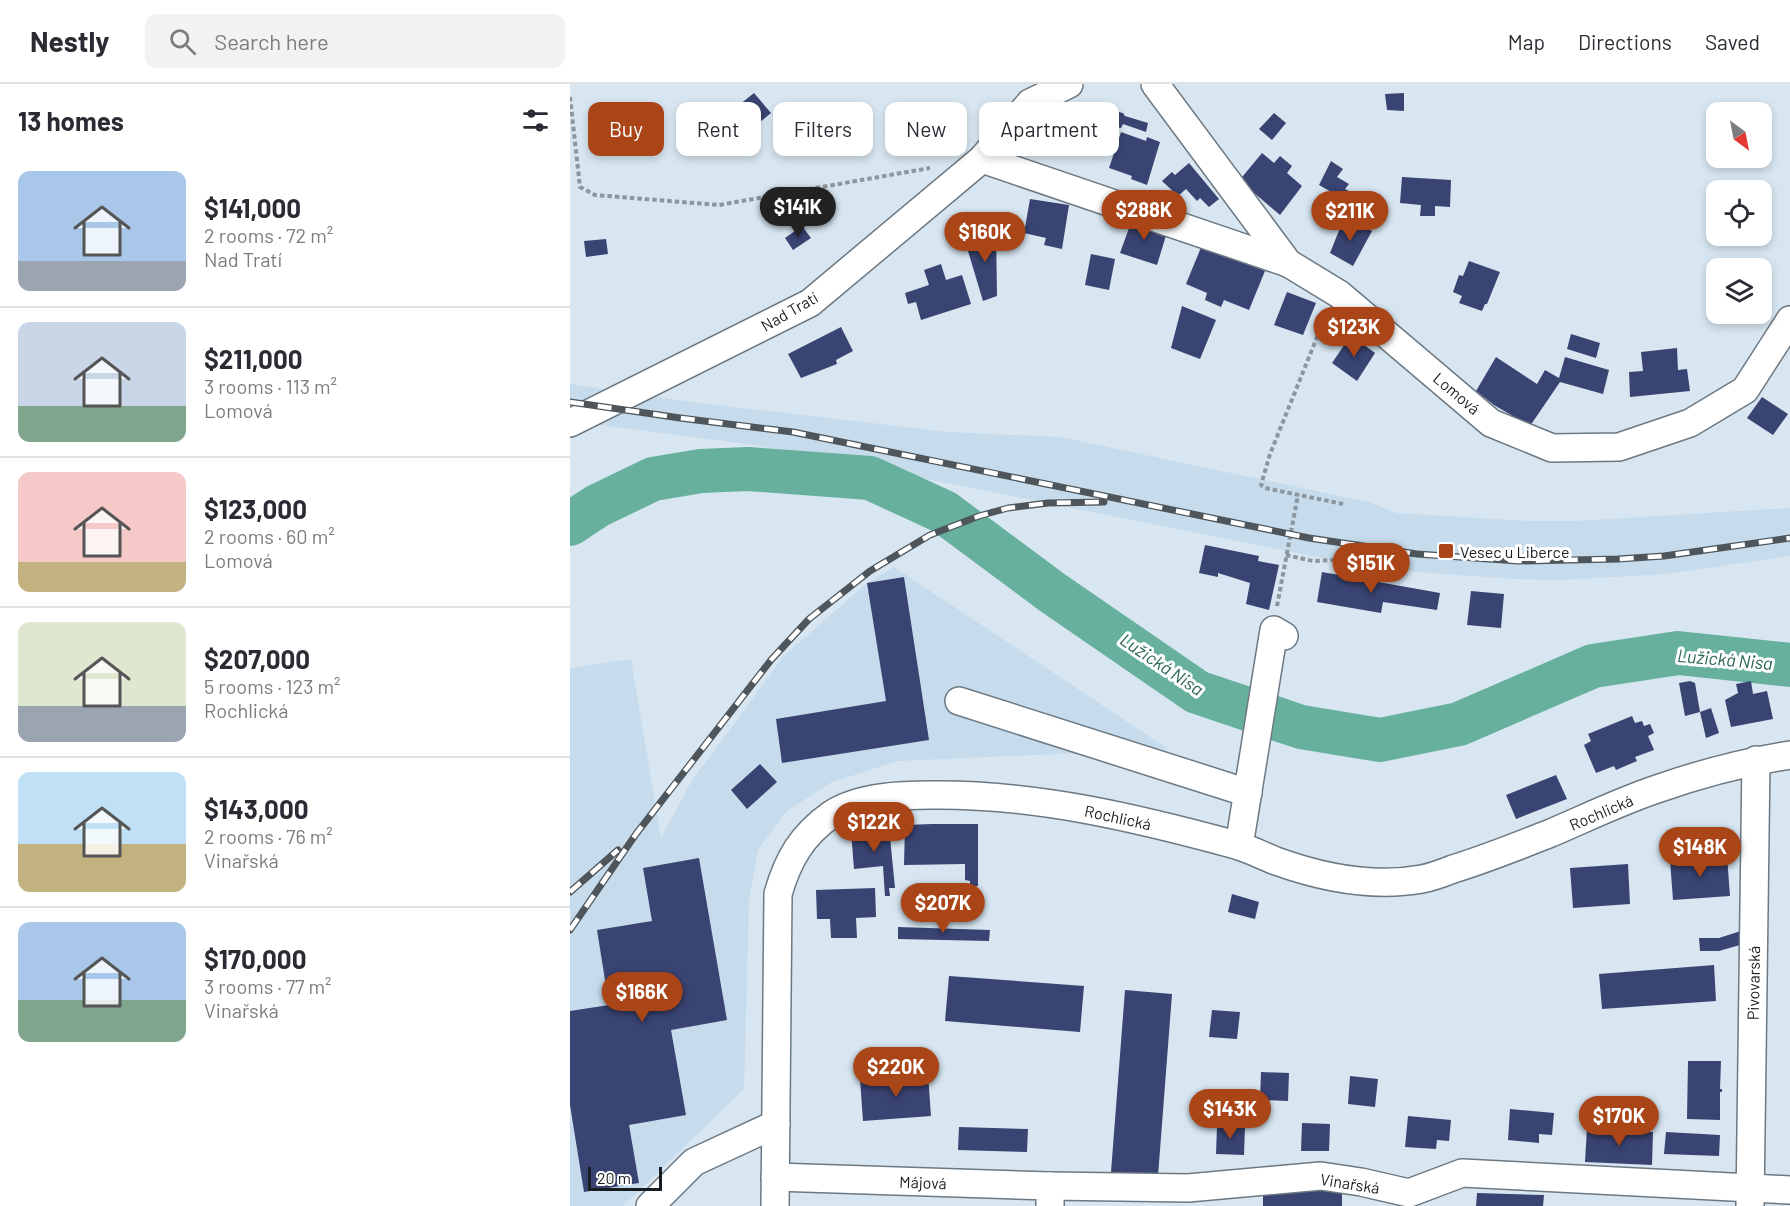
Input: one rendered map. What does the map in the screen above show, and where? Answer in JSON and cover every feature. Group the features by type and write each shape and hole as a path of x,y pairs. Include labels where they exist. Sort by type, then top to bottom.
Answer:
{"street":[{"name":"Nad Tratí","path":"570,423 810,303 982,159 1030,103 1069,84"},
{"name":"Lomová","path":"1155,84 1288,263 1339,294 1491,423 1552,448 1619,447 1690,423 1745,390 1790,320"},
{"path":"982,159 1288,263"},
{"path":"1239,846 1264,693 1279,633"},
{"path":"959,701 1248,793"},
{"name":"Rochlická","path":"775,1206 778,894 785,869 796,849 834,813 864,802 895,795 978,795 1049,803 1118,816 1239,846 1310,872 1352,882 1386,882 1423,879 1496,856 1657,789 1756,760 1790,755"},
{"name":"Pivovarská","path":"1750,1197 1756,760"},
{"path":"650,1206 694,1162 776,1124"},
{"name":"Vinařská","path":"1050,1196 1188,1188 1321,1176 1361,1182 1411,1200 1462,1173 1750,1197 1790,1190"},
{"name":"Májová","path":"775,1177 1050,1196"}],"path":[{"path":"570,97 580,187 595,195 719,205 935,167"},
{"path":"1339,294 1328,311 1261,485 1265,488 1343,504"},
{"path":"1279,633 1286,555 1298,495"},
{"path":"1286,555 1313,561 1333,560"}],"shaded area":[{"path":"570,384 683,401 948,432 1060,437 1368,502 1397,513 1527,521 1578,521 1790,508 1790,556 1666,574 1560,580 1415,572 1352,564 762,446 570,421"},
{"path":"894,567 1168,749 897,761 830,783 787,811 758,850 749,900 744,1089 623,1206 570,1206 570,668 631,659 661,838 691,782 784,656 867,583"}],"building":[{"path":"754,93 771,113 761,121 761,102 743,102"},
{"path":"1404,93 1404,111 1387,110 1385,94"},
{"path":"1119,112 1148,123 1146,132 1123,124 1119,128"},
{"path":"1274,113 1286,123 1272,140 1259,129"},
{"path":"1121,132 1146,141 1147,137 1160,142 1147,185 1131,179 1132,176 1109,168 1113,156 1119,156"},
{"path":"1262,153 1274,163 1280,156 1292,166 1287,173 1302,186 1280,215 1238,182"},
{"path":"1331,161 1343,169 1337,177 1349,184 1345,189 1351,192 1347,201 1319,185"},
{"path":"1189,163 1219,199 1209,207 1200,198 1197,201 1186,189 1178,196 1162,181 1172,172 1175,175"},
{"path":"1402,177 1451,180 1450,207 1435,206 1435,216 1420,216 1421,205 1400,203"},
{"path":"1030,199 1069,205 1062,249 1044,245 1046,238 1024,233"},
{"path":"1325,201 1343,209 1335,228 1318,220"},
{"path":"1133,217 1168,229 1157,265 1120,253"},
{"path":"1348,218 1372,231 1353,266 1330,253 1340,228 1342,229"},
{"path":"802,226 811,238 793,250 785,238"},
{"path":"996,231 997,296 983,301 965,241"},
{"path":"606,239 608,254 586,257 584,241"},
{"path":"1202,245 1265,271 1249,310 1224,300 1221,307 1205,300 1207,293 1186,284"},
{"path":"1091,254 1115,259 1109,290 1085,285"},
{"path":"1469,261 1500,272 1482,311 1459,303 1462,296 1453,292 1459,275 1463,276"},
{"path":"941,264 946,280 962,275 971,304 921,320 916,302 908,304 905,293 929,285 924,270"},
{"path":"1287,292 1316,303 1303,335 1274,325"},
{"path":"1182,306 1216,320 1200,359 1171,348"},
{"path":"841,327 853,351 836,360 837,364 801,378 788,354"},
{"path":"1571,334 1600,343 1596,358 1567,349"},
{"path":"1351,335 1375,353 1357,381 1332,363"},
{"path":"1677,348 1678,370 1687,369 1690,391 1630,397 1629,372 1643,371 1641,352"},
{"path":"1496,357 1537,384 1545,370 1559,378 1565,357 1609,370 1603,394 1560,382 1530,426 1494,405 1476,391"},
{"path":"1762,397 1788,414 1773,435 1747,418"},
{"path":"1205,545 1259,556 1258,561 1279,565 1269,610 1246,604 1250,583 1218,573 1218,577 1199,573"},
{"path":"1322,572 1440,593 1437,610 1383,602 1381,613 1317,602"},
{"path":"904,577 929,740 782,763 776,719 886,701 867,583"},
{"path":"1471,591 1504,594 1501,628 1467,625"},
{"path":"1690,681 1695,683 1700,712 1685,716 1679,683"},
{"path":"1751,681 1753,694 1767,691 1773,719 1731,727 1725,700 1738,693 1736,684"},
{"path":"1711,708 1719,733 1706,738 1700,712"},
{"path":"1632,716 1635,723 1642,721 1644,726 1650,724 1654,733 1648,736 1654,750 1635,757 1637,761 1616,770 1614,766 1596,773 1584,745 1591,741 1588,734"},
{"path":"760,764 777,782 747,809 731,790"},
{"path":"1556,775 1567,799 1516,819 1506,795"},
{"path":"978,824 978,886 970,886 970,881 965,880 965,864 904,865 905,825"},
{"path":"889,827 895,888 889,888 890,896 885,896 883,866 854,869 851,831"},
{"path":"1727,856 1730,896 1673,900 1670,860"},
{"path":"699,858 727,1020 671,1030 686,1115 629,1125 639,1183 584,1192 570,1105 570,1011 609,1005 597,930 652,921 643,868"},
{"path":"1628,864 1630,904 1573,908 1570,868"},
{"path":"875,888 876,917 856,918 857,938 831,938 830,919 817,919 816,890"},
{"path":"1232,894 1259,902 1255,919 1228,912"},
{"path":"898,927 990,930 989,941 898,939"},
{"path":"1747,929 1747,943 1719,951 1700,951 1699,938 1719,938"},
{"path":"1714,965 1716,1001 1602,1009 1599,974"},
{"path":"949,976 1084,986 1080,1032 945,1021"},
{"path":"1125,990 1172,994 1158,1176 1111,1172"},
{"path":"1212,1010 1240,1012 1237,1039 1209,1037"},
{"path":"1688,1061 1721,1061 1720,1120 1687,1119"},
{"path":"1261,1072 1289,1073 1288,1101 1260,1100"},
{"path":"928,1074 931,1116 863,1121 860,1079"},
{"path":"1350,1076 1378,1079 1375,1107 1348,1104"},
{"path":"1510,1109 1554,1113 1552,1135 1539,1134 1539,1143 1508,1140"},
{"path":"1408,1116 1451,1120 1449,1141 1437,1140 1436,1149 1405,1147"},
{"path":"1302,1123 1330,1124 1329,1151 1301,1151"},
{"path":"1217,1126 1245,1127 1244,1155 1216,1154"},
{"path":"959,1127 1028,1129 1027,1152 958,1150"},
{"path":"1587,1128 1653,1132 1652,1165 1585,1162"},
{"path":"1666,1132 1720,1135 1719,1156 1664,1154"},
{"path":"1342,1185 1342,1206 1263,1206 1263,1189"},
{"path":"1477,1193 1544,1195 1543,1206 1476,1206"}],"waterway":[{"name":"Lužická Nisa","path":"570,524 597,506 653,479 701,471 748,469 870,478 944,512 1053,593 1197,692 1301,727 1380,740 1459,724 1593,666 1678,653 1790,665"}],"railway":[{"path":"570,402 793,432 1309,538 1417,554 1518,561 1618,559 1664,556 1790,538"},
{"path":"570,930 636,834 771,660 809,619 870,571 930,535 979,516 1008,508 1048,503 1104,502"},
{"path":"570,892 618,850"}],"place":[{"name":"Vesec u Liberce","path":"1446,551"}]}
